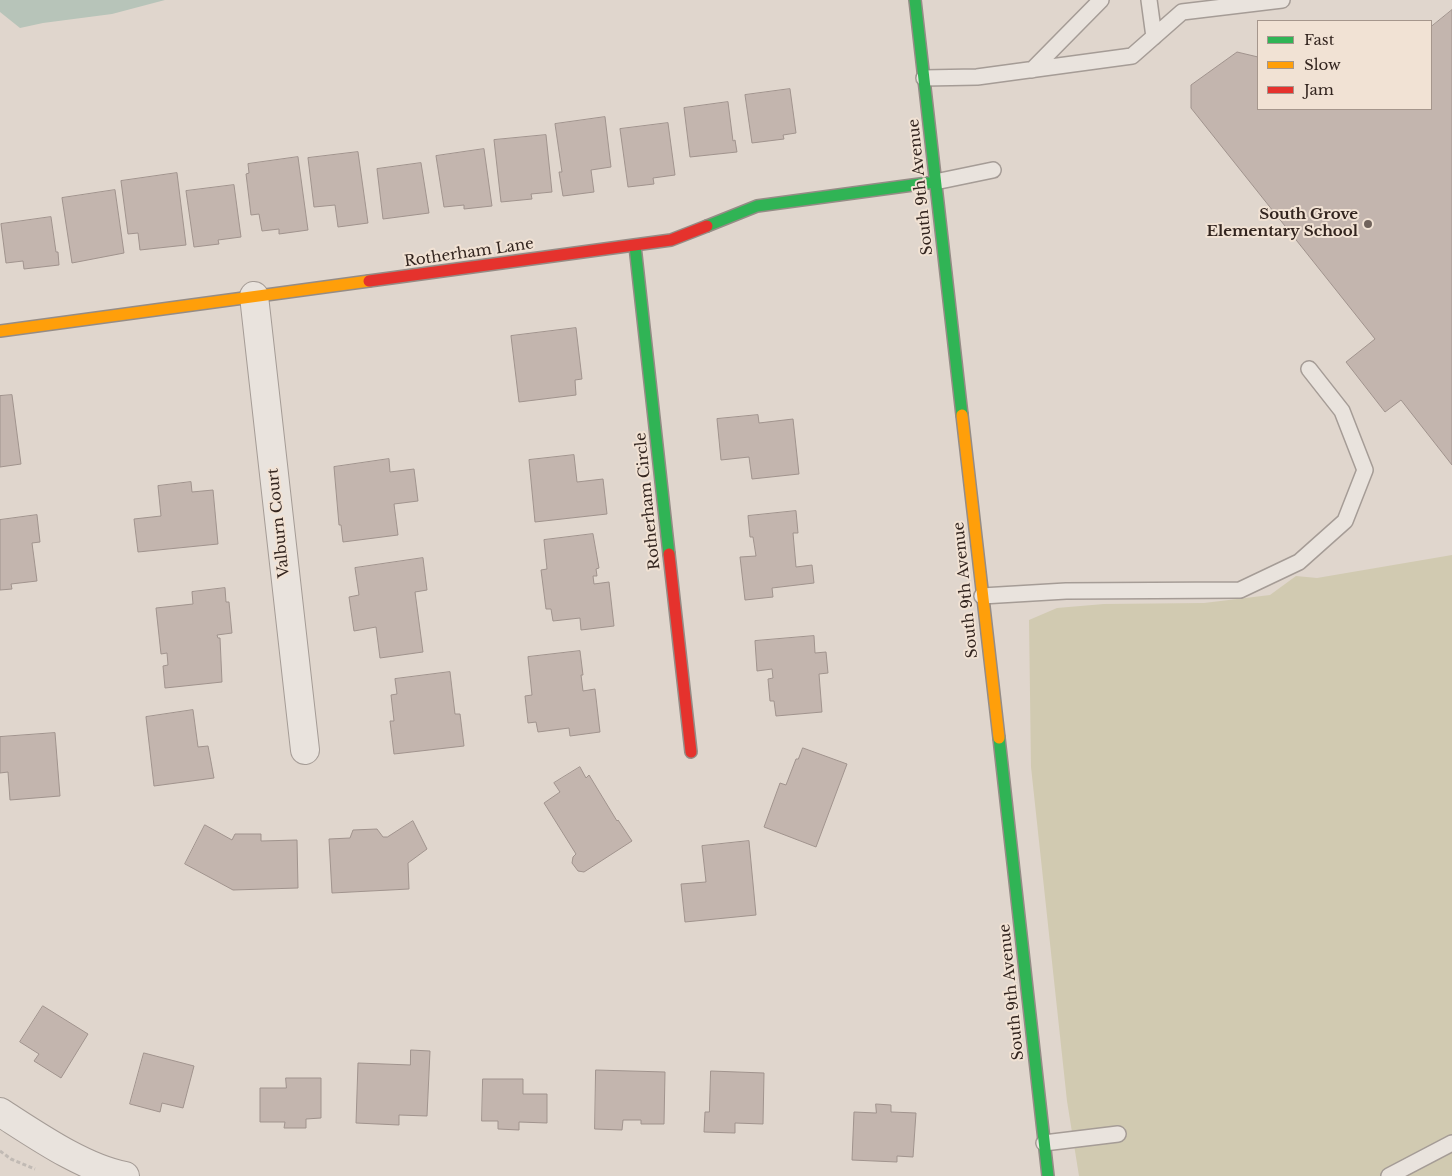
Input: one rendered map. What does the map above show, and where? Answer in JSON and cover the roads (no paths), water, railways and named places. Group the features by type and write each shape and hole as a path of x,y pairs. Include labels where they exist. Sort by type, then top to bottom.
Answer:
{"street":[{"name":"South 9th Avenue","path":"915,0 1048,1176"},
{"name":"Rotherham Lane","path":"0,331 635,246 671,240 757,206 935,182"},
{"name":"Rotherham Circle","path":"635,246 691,752"},
{"name":"Valburn Court","path":"254,296 305,750"},
{"path":"0,1112 53,1146 111,1173 126,1176"}],"lane":[{"path":"1032,70 1101,0"},
{"path":"1149,0 1154,37"},
{"path":"924,78 977,77 1132,56 1182,12 1282,0"},
{"path":"935,182 993,170"},
{"path":"982,596 1066,591 1240,590 1299,562 1346,521 1364,470 1342,411 1309,369"},
{"path":"1044,1143 1118,1134"},
{"path":"1389,1176 1452,1143"}],"place":[{"name":"South Grove Elementary School","path":"1368,224"}]}
